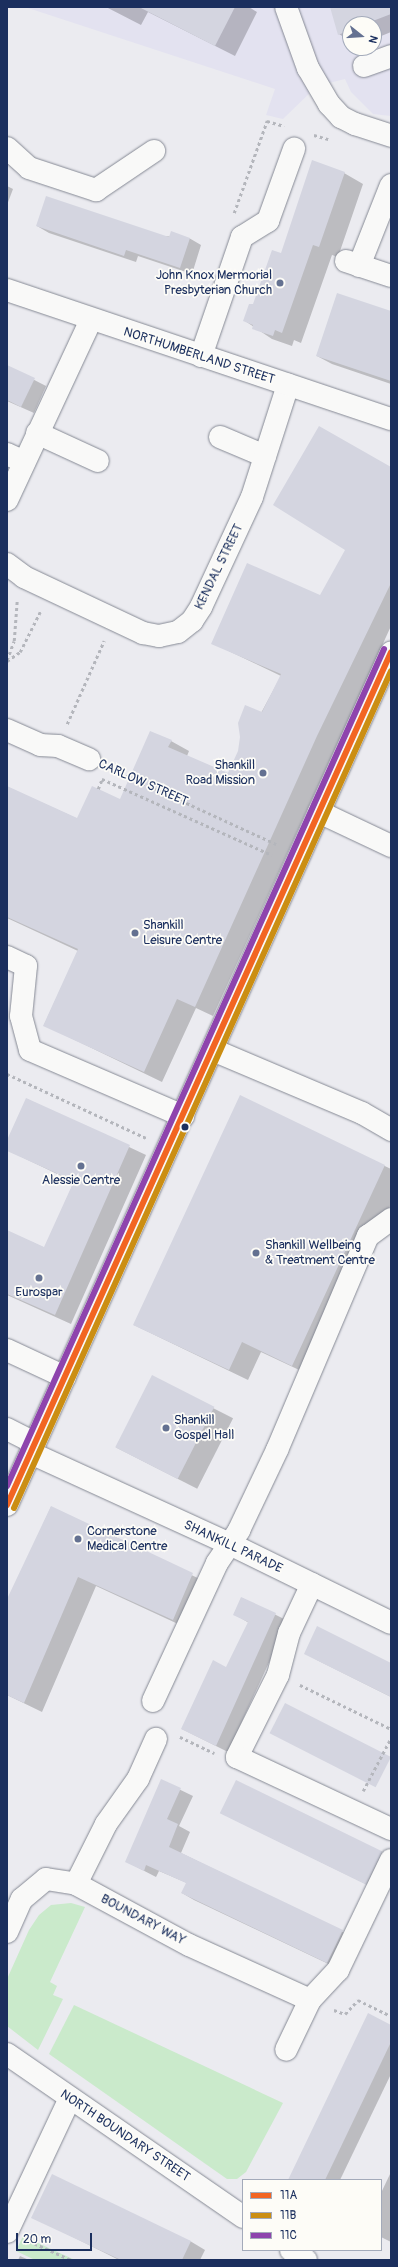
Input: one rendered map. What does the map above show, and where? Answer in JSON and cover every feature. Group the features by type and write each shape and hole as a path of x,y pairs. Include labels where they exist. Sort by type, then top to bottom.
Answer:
{"street":[{"path":"286,7 317,86 329,104 341,117 355,124 391,136"},
{"path":"364,66 391,56"},
{"path":"7,148 29,168 96,190 154,151"},
{"path":"201,356 242,237 268,221 294,148"},
{"path":"391,184 353,263 391,276"},
{"name":"NORTHUMBERLAND STREET","path":"7,290 91,320 391,419"},
{"path":"7,500 15,458 37,433 91,320"},
{"name":"KENDAL STREET","path":"11,567 24,578 137,639 178,632 195,616 252,497 288,385"},
{"path":"37,433 98,461"},
{"path":"220,437 265,456"},
{"path":"7,1505 391,652"},
{"path":"7,730 49,745 52,755 93,769"},
{"path":"319,812 391,846"},
{"path":"7,957 26,966 21,1016 30,1050 183,1116"},
{"path":"213,1050 362,1113 391,1130"},
{"path":"153,1701 217,1563 230,1544 277,1450 368,1236 391,1219"},
{"path":"9,1355 65,1377"},
{"name":"SHANKILL PARADE","path":"7,1429 33,1448 391,1623"},
{"path":"312,1584 290,1633 278,1675 237,1757 391,1829"},
{"path":"76,1884 106,1824 138,1779 156,1739"},
{"path":"286,2050 310,2000 338,1970 391,1860"},
{"name":"BOUNDARY WAY","path":"7,1932 22,1899 46,1879 76,1884 189,1945 310,2000"},
{"name":"NORTH BOUNDARY STREET","path":"7,2054 242,2216"},
{"path":"7,2232 15,2192 70,2098"},
{"path":"292,2251 306,2260"}],"path":[{"path":"7,660 14,641 18,608 11,567"},
{"path":"7,660 20,652 38,612 45,615"},
{"path":"49,745 105,641 98,638"},
{"path":"93,769 98,789"},
{"path":"93,769 272,854"},
{"name":"CARLOW STREET","path":"93,769 276,844"},
{"path":"7,1074 168,1148"},
{"path":"278,1675 391,1729"},
{"path":"156,1739 178,1736 217,1754 237,1757"},
{"path":"352,1811 391,1738"},
{"path":"310,2000 345,2014 358,2000 391,2016"},
{"path":"26,2245 28,2240 71,2260"}],"shaded area":[{"path":"25,7 391,7 391,116 373,114 351,92 345,79 317,86 283,119 266,115 275,89"}],"green space":[{"path":"71,1903 85,1907 50,1982 57,1986 53,1995 63,1999 38,2050 7,2026 7,1979 29,1930 39,1915 51,1905"},
{"path":"74,2005 283,2103 246,2172 237,2179 227,2179 49,2054"},
{"path":"23,2236 75,2260 35,2260 16,2251"}],"building":[{"path":"139,7 235,7 215,46"},
{"path":"330,7 391,7 391,14 382,17 382,16 342,16 342,33 338,35"},
{"path":"312,160 345,172 319,247 313,245 282,333 275,330 273,336 252,329 253,325 243,321 249,304 253,304 272,250 281,253"},
{"path":"46,196 169,237 171,231 190,238 180,268 126,250 124,256 36,226"},
{"path":"337,293 391,311 391,381 316,356"},
{"path":"7,365 35,378 21,407 7,400"},
{"path":"319,426 391,467 391,583 317,736 195,1007 177,999 144,1072 43,1026 78,949 7,917 7,786 77,818 92,786 120,799 150,731 172,740 168,747 228,773 238,751 240,737 238,723 245,705 262,712 281,674 211,644 247,563 320,595 345,550 273,505"},
{"name":"Shankill Wellbeing & Treatment Centre","path":"240,1095 385,1165 292,1366 242,1342 229,1370 133,1325"},
{"name":"Alessie Centre","path":"26,1098 130,1145 55,1315 7,1294 7,1230 44,1247 74,1181 7,1151 7,1140"},
{"name":"Shankill Gospel Hall","path":"152,1375 214,1407 178,1479 115,1447"},
{"name":"Cornerstone Medical Centre","path":"51,1506 193,1573 173,1620 78,1577 24,1703 7,1695 7,1599"},
{"path":"241,1597 276,1613 216,1746 181,1729 213,1660 226,1667 248,1622 233,1615"},
{"path":"317,1626 391,1663 391,1697 304,1654"},
{"path":"285,1703 391,1757 376,1787 270,1733"},
{"path":"161,1779 181,1788 167,1819 178,1824 169,1847 343,1930 327,1963 181,1893 186,1883 146,1865 144,1871 125,1862"},
{"path":"236,1780 383,1851 366,1885 220,1813"},
{"path":"368,2013 391,2025 391,2042 325,2179 288,2179"},
{"path":"52,2174 191,2241 182,2260 121,2260 31,2218"}],"transit line":[{"name":"11C","path":"7,1486 384,649"},
{"name":"11A","path":"7,1505 391,652"},
{"name":"11B","path":"14,1508 391,671"}],"place":[{"name":"John Knox Mermorial Presbyterian Church","path":"280,283"},
{"name":"Shankill Road Mission","path":"263,773"},
{"name":"Shankill Leisure Centre","path":"135,933"},
{"name":"Alessie Centre","path":"81,1166"},
{"name":"Shankill Wellbeing & Treatment Centre","path":"256,1253"},
{"name":"Eurospar","path":"39,1278"},
{"name":"Shankill Gospel Hall","path":"166,1428"},
{"name":"Cornerstone Medical Centre","path":"78,1539"}]}
